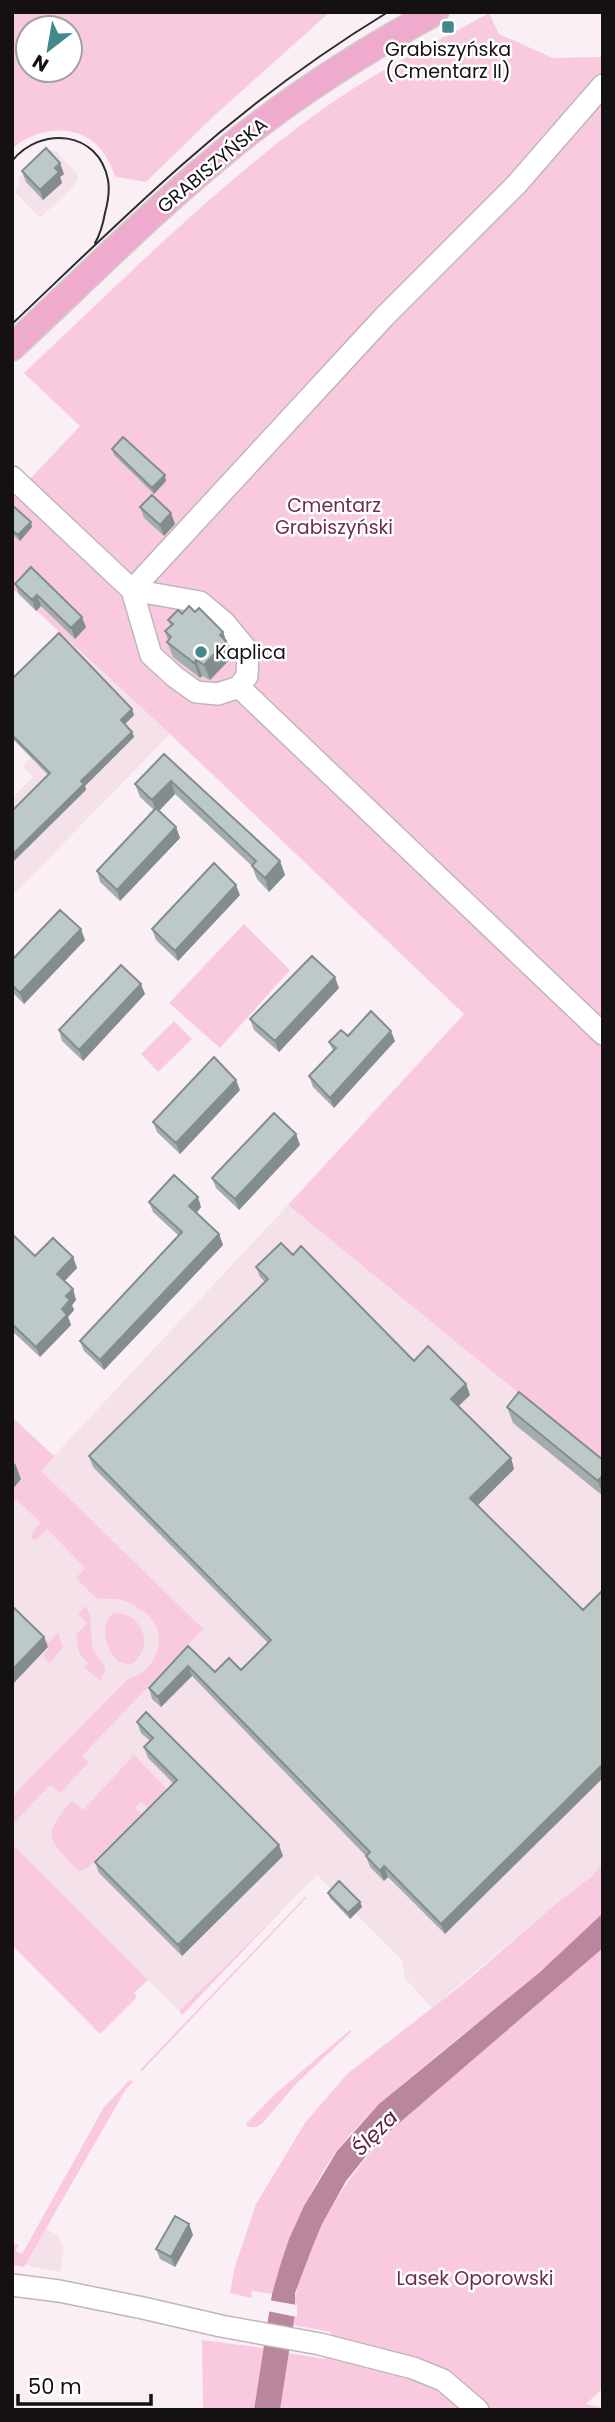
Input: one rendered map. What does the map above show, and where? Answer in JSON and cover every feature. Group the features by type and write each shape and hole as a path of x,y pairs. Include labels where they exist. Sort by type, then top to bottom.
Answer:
{"main road":[{"name":"GRABISZYŃSKA","path":"12,347 223,153 328,76 435,12"}],"street":[{"path":"132,590 384,317 516,185 603,85"},
{"path":"12,477 132,590 151,655 196,692 218,694 239,687 247,676 248,651 224,622 200,602 132,590"},
{"path":"239,687 603,1034"},
{"path":"12,2285 107,2301 303,2341 414,2368 456,2390 478,2410"}],"shaded area":[{"path":"51,150 57,152 77,174 78,179 40,218 15,192 20,176"},
{"path":"60,633 170,734 12,896 12,798 33,777 23,766 31,758 12,739 12,672 17,676"},
{"path":"288,1205 603,1462 603,1864 591,1877 432,2008 405,1978 402,1960 317,1875 179,2011 12,1844 12,1417 54,1456"},
{"path":"45,2228 58,2236 64,2248 60,2272 24,2265"}],"green space":[{"path":"12,12 330,12 216,114 146,182 116,177 105,155 94,142 71,132 46,132 22,141 12,149"},
{"name":"Cmentarz Grabiszyński","path":"489,13 499,34 553,58 600,57 603,54 603,1462 288,1205 464,1014 170,734 12,588 12,498 80,426 24,373 171,234 286,136 366,81"},
{"path":"244,924 290,970 220,1048 169,1003"},
{"path":"174,1021 192,1039 158,1072 141,1054"},
{"path":"12,1417 54,1456 41,1471 203,1629 82,1756 89,1762 60,1793 50,1785 12,1825 12,1799 22,1786 128,1679 147,1668 158,1650 159,1639 152,1619 140,1609 118,1599 96,1598 76,1578 85,1568 47,1529 36,1540 32,1539 31,1534 41,1523 16,1499 12,1503"},
{"path":"85,1606 90,1614 92,1648 106,1669 100,1681 84,1667 88,1663 79,1653 76,1635 87,1623 78,1614"},
{"path":"12,1607 49,1642 58,1633 63,1647 50,1663 43,1656 49,1648 12,1612"},
{"path":"114,1613 133,1619 143,1633 143,1650 130,1665 119,1662 110,1651 105,1638 106,1625"},
{"path":"134,1755 174,1796 155,1815 141,1802 135,1808 141,1814 86,1869 79,1871 52,1838 55,1822 72,1801 83,1810"},
{"path":"12,1844 148,1980 134,1993 137,1997 100,2034 12,1945"},
{"path":"603,1864 603,1913 546,1966 389,2096 338,2149 318,2180 299,2218 272,2294 252,2291 251,2298 230,2293 235,2266 256,2204 305,2123 347,2074 468,1980"},
{"path":"305,1897 142,2071 140,2070"},
{"path":"288,1904 182,2015 179,2011"},
{"name":"Lasek Oporowski","path":"603,1948 603,2388 586,2404 603,2410 280,2410 289,2353 325,2359 331,2332 293,2325 295,2300 311,2247 339,2195 390,2131"},
{"path":"350,2030 351,2032 295,2085 262,2124 248,2127 246,2124 275,2094"},
{"path":"130,2080 133,2082 126,2089 24,2267 12,2265 12,2245 19,2244 15,2251 22,2254 104,2107"},
{"path":"202,2340 264,2348 254,2410 203,2410"}],"water":[{"name":"Ślęza","path":"603,1913 603,1948 390,2131 346,2181 322,2224 295,2293 295,2314 280,2410 254,2410 272,2294 280,2266 304,2206 337,2151 379,2104 540,1972"}],"pier":[{"path":"268,2300 297,2305 297,2317 267,2311"}],"building":[{"path":"46,148 60,163 55,168 59,172 40,190 22,171"},
{"path":"123,437 165,475 152,488 112,449"},
{"path":"152,495 171,513 160,525 140,507"},
{"path":"12,505 31,522 18,535 12,530"},
{"path":"31,567 82,617 71,628 37,595 32,600 15,584"},
{"path":"189,606 195,612 199,608 223,632 220,635 226,641 204,665 196,660 194,663 167,642 171,637 165,631 173,624 168,620 178,610 182,614"},
{"path":"59,633 132,709 121,720 132,732 81,781 84,784 12,855 12,811 50,773 12,735 12,677"},
{"path":"164,754 280,861 265,878 252,866 256,861 171,781 152,800 135,784"},
{"path":"156,808 176,827 117,890 97,871"},
{"path":"214,863 236,885 175,951 152,929"},
{"path":"60,910 81,929 20,993 12,985 12,960"},
{"path":"312,956 335,977 275,1041 250,1019"},
{"path":"121,965 141,984 79,1050 59,1030"},
{"path":"371,1011 391,1031 330,1098 309,1076 336,1048 329,1042 341,1030 348,1036"},
{"path":"214,1057 236,1080 176,1143 153,1122"},
{"path":"274,1113 296,1134 235,1199 212,1178"},
{"path":"174,1175 198,1197 189,1206 219,1234 100,1360 80,1341 182,1232 149,1202"},
{"path":"12,1234 35,1256 53,1238 73,1257 57,1274 73,1289 66,1296 70,1300 62,1309 67,1315 36,1347 12,1324"},
{"path":"281,1243 293,1255 301,1246 414,1361 428,1346 466,1384 451,1399 511,1458 470,1498 583,1610 603,1590 603,1764 441,1924 384,1866 380,1871 366,1856 370,1852 188,1666 158,1697 149,1688 188,1646 215,1672 229,1658 241,1670 271,1640 89,1456 268,1279 256,1267"},
{"path":"519,1392 603,1460 603,1475 598,1481 507,1407"},
{"path":"12,1606 44,1637 12,1670"},
{"path":"146,1712 279,1845 178,1945 95,1862 177,1780 144,1747 153,1738 137,1722"},
{"path":"339,1881 360,1902 348,1913 328,1893"},
{"path":"175,2216 189,2224 171,2257 156,2249"}],"tram line":[{"path":"12,324 140,203 231,123 282,83 388,12"},
{"path":"12,161 24,149 53,138 81,143 93,151 102,164 109,188 103,225 95,243"}],"place":[{"name":"Grabiszyńska (Cmentarz II)","path":"448,27"},
{"name":"Kaplica","path":"201,652"}]}
